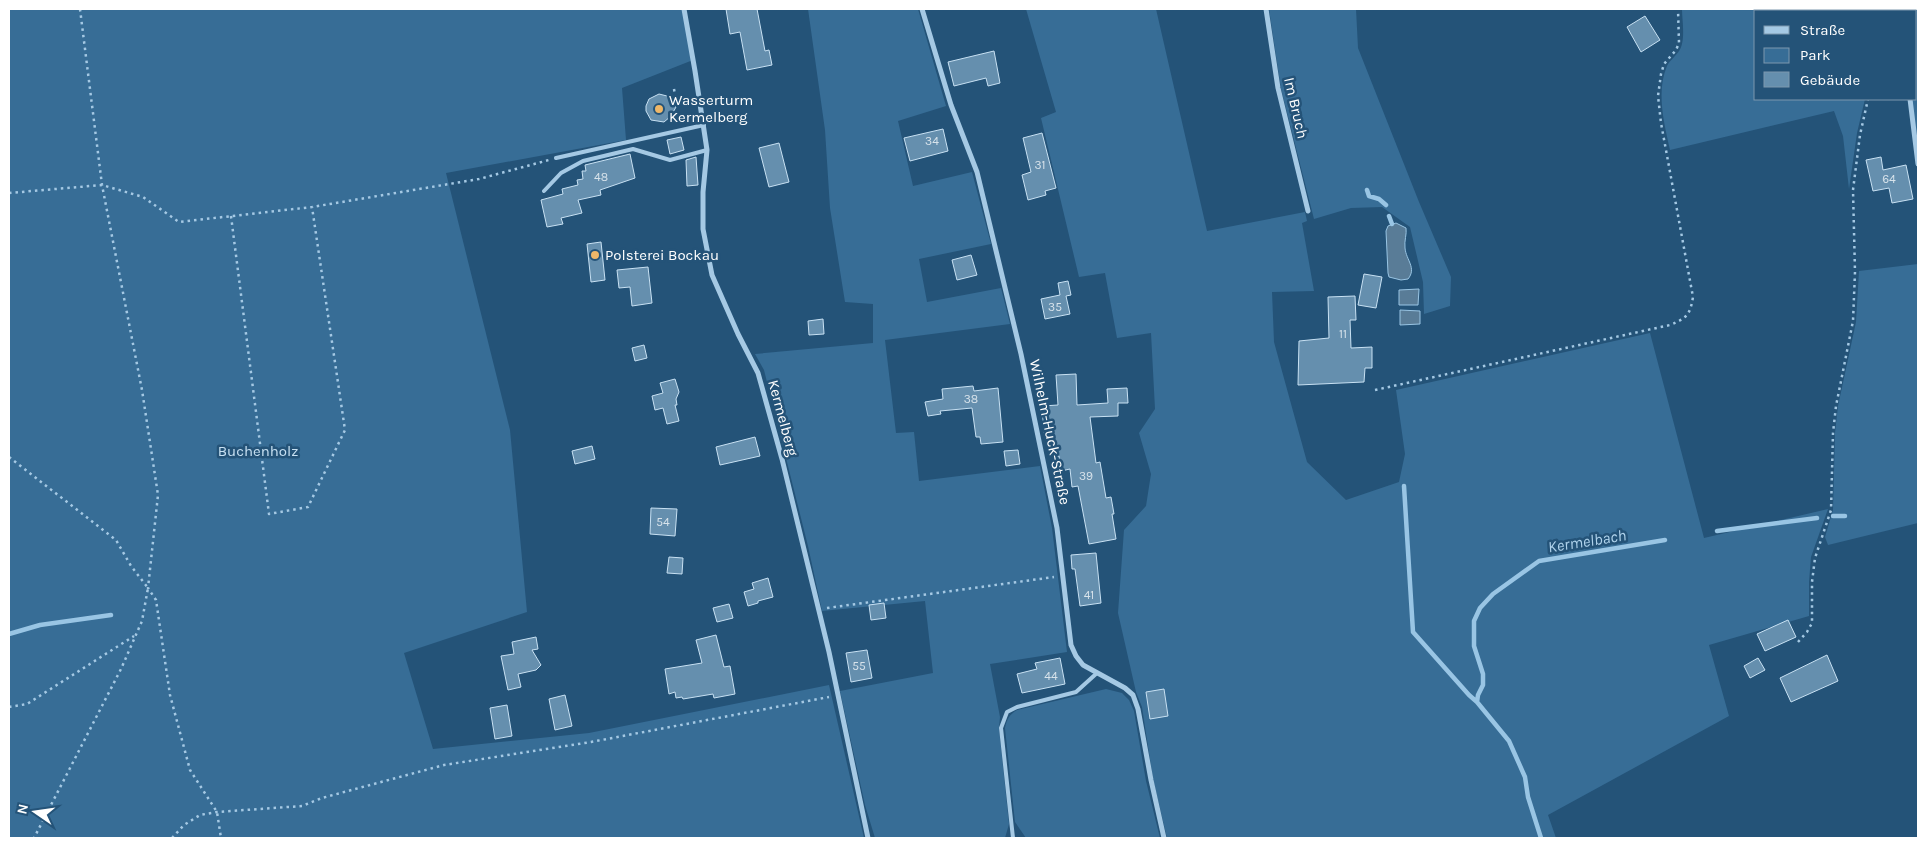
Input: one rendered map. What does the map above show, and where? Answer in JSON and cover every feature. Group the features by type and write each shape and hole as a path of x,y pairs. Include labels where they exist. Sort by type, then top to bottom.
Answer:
{"street":[{"name":"Kermelberg","path":"684,9 707,150 703,192 703,229 712,275 738,334 758,373 782,459 838,696 868,838"},
{"name":"Wilhelm-Huck-Straße","path":"922,9 951,105 980,181 1022,354 1057,528 1071,645 1083,665 1125,688 1133,695 1138,709 1164,838"},
{"name":"Im Bruch","path":"1266,9 1278,88 1308,211"},
{"path":"1910,100 1918,164"}],"lane":[{"path":"556,158 704,125"},
{"path":"544,191 561,173 583,161 633,149 670,160 707,150"},
{"path":"1013,838 1001,728 1004,719 1008,712 1017,707 1076,692 1097,673"}],"path":[{"path":"34,838 120,669 142,621 148,588 158,495 142,390 102,185 80,9"},
{"path":"1375,390 1670,325 1686,317 1690,311 1692,297 1661,123 1658,96 1664,64 1676,50 1678,43 1678,9"},
{"path":"674,89 676,101"},
{"path":"1798,642 1812,623 1812,582 1815,558 1831,510 1833,433 1836,406 1853,321 1855,272 1853,190 1860,135 1868,100"},
{"path":"9,193 102,185 143,197 179,222 312,206 479,178 556,158"},
{"path":"231,216 269,514 308,507 345,430 312,206"},
{"path":"9,457 116,540 131,566 156,600 170,695 190,770 216,812 221,838"},
{"path":"818,609 1063,576"},
{"path":"9,707 27,704 135,636"},
{"path":"172,838 184,826 200,815 216,812 302,806 322,798 444,764 591,742 838,696"}],"green space":[{"name":"Buchenholz","path":"9,9 682,9 693,60 622,88 626,140 446,173 510,430 527,612 404,653 433,749 589,733 829,685 864,838 9,838"},
{"path":"808,9 918,9 946,106 898,121 913,186 972,172 991,244 919,259 927,302 1001,288 1010,324 885,340 896,433 914,432 919,481 1040,466 1052,528 1067,652 990,664 1000,717 999,728 1009,824 1005,838 875,838 865,805 840,691 933,673 925,601 822,611 808,546 764,370 755,354 873,343 873,304 845,302 830,208 825,130"},
{"path":"1026,9 1156,9 1207,231 1305,212 1307,221 1302,223 1314,291 1272,292 1274,342 1307,462 1346,500 1399,482 1405,454 1396,390 1650,333 1704,538 1828,509 1811,557 1809,616 1709,645 1729,716 1548,815 1556,838 1167,838 1153,779 1142,707 1136,692 1118,613 1124,530 1146,506 1151,474 1139,433 1155,409 1151,333 1117,338 1105,273 1079,277 1041,118 1056,112"},
{"path":"1269,9 1356,9 1358,48 1451,277 1450,306 1424,314 1423,282 1410,227 1382,207 1351,208 1314,219 1281,89"},
{"path":"1682,9 1816,10 1754,10 1754,100 1865,100 1857,133 1849,189 1843,136 1834,111 1670,150 1662,108 1662,86 1667,66 1678,53 1683,36"},
{"path":"1918,9 1918,145 1911,100 1917,100 1917,10 1886,10"},
{"path":"1918,264 1918,523 1828,545 1825,537 1833,510 1835,433 1838,406 1856,322 1859,271"},
{"path":"1106,689 1122,693 1129,700 1134,711 1146,781 1160,838 1026,838 1015,822 1005,728 1008,720 1017,710"}],"shaded area":[{"path":"1396,223 1406,228 1405,248 1411,268 1408,279 1401,280 1389,277 1388,273 1386,231 1388,226"},
{"path":"1419,289 1418,305 1399,305 1399,290"},
{"path":"1400,310 1420,311 1420,324 1400,325"}],"building":[{"path":"726,9 757,9 765,51 769,50 772,65 747,70 740,32 730,34"},
{"path":"1645,16 1660,40 1641,52 1627,27"},
{"path":"994,51 1000,83 988,86 986,78 954,86 948,62"},
{"name":"Wasserturm Kermelberg","path":"659,94 667,96 676,107 671,116 664,122 651,120 646,111 649,99"},
{"path":"943,129 948,151 910,161 904,138"},
{"path":"1042,133 1056,188 1045,191 1046,195 1028,200 1022,175 1031,172 1023,138"},
{"path":"681,137 684,150 670,154 667,140"},
{"path":"779,143 789,182 769,187 759,148"},
{"path":"630,154 635,178 600,190 601,195 578,200 582,213 561,218 563,224 547,227 541,200 563,194 562,189 578,185 577,180 583,179 582,171 586,171 585,165"},
{"path":"696,157 698,185 687,186 686,160"},
{"path":"1881,157 1883,170 1906,165 1913,199 1892,203 1889,188 1873,191 1866,160"},
{"name":"Polsterei Bockau","path":"601,242 605,280 591,282 587,244"},
{"path":"971,255 977,275 957,280 952,260"},
{"path":"648,267 652,303 632,306 630,287 619,288 617,270"},
{"path":"1364,274 1382,277 1376,308 1358,305"},
{"path":"1068,281 1071,295 1066,296 1070,314 1045,319 1041,299 1060,295 1058,283"},
{"path":"1355,296 1356,320 1350,320 1351,348 1372,347 1372,368 1365,368 1364,382 1298,385 1299,341 1329,338 1328,297"},
{"path":"823,319 824,334 809,335 808,321"},
{"path":"644,345 647,358 635,361 632,348"},
{"path":"1076,374 1077,405 1108,403 1107,389 1127,388 1128,403 1118,403 1118,416 1090,417 1096,463 1100,462 1106,498 1111,497 1116,539 1089,544 1078,486 1072,487 1070,469 1061,471 1059,456 1053,457 1050,433 1044,433 1042,406 1058,405 1056,375"},
{"path":"675,379 679,392 676,399 677,405 675,405 679,421 667,424 663,408 655,410 652,396 663,393 660,383"},
{"path":"973,386 974,391 998,388 1003,442 981,444 980,437 976,437 972,408 940,411 941,414 928,416 925,402 943,399 942,389"},
{"path":"755,437 760,456 720,465 716,447"},
{"path":"592,446 595,459 575,464 572,451"},
{"path":"1018,450 1020,464 1006,466 1004,451"},
{"path":"651,508 677,509 675,536 650,534"},
{"path":"1096,553 1101,603 1080,606 1075,569 1072,569 1071,555"},
{"path":"669,557 683,558 682,574 667,573"},
{"path":"768,578 773,597 748,606 744,592 754,589 752,583"},
{"path":"884,603 886,618 871,620 869,605"},
{"path":"729,604 733,618 717,622 713,608"},
{"path":"1788,620 1796,637 1765,651 1757,634"},
{"path":"716,635 724,667 730,666 735,694 714,698 713,694 683,699 682,697 676,698 675,692 669,694 665,669 702,663 696,640"},
{"path":"536,637 538,649 532,650 541,665 536,670 518,674 521,687 508,690 501,656 514,654 512,642"},
{"path":"867,650 872,678 851,682 846,653"},
{"path":"1827,655 1838,681 1791,702 1780,678"},
{"path":"1060,658 1065,684 1022,693 1017,674 1037,669 1035,663"},
{"path":"1758,658 1765,670 1750,678 1744,666"},
{"path":"1164,689 1168,716 1150,719 1146,692"},
{"path":"565,695 572,726 555,730 549,699"},
{"path":"507,705 512,736 495,739 490,708"}],"waterway":[{"path":"1367,190 1369,196 1379,199 1386,205"},
{"path":"1389,216 1392,224"},
{"path":"1404,486 1413,632 1477,702"},
{"name":"Kermelbach","path":"1833,516 1845,516"},
{"name":"Kermelbach","path":"1717,531 1817,518"},
{"name":"Kermelbach","path":"1541,838 1528,797 1525,777 1509,741 1477,702 1483,685 1483,674 1474,646 1474,621 1480,608 1493,594 1539,561 1665,540"},
{"path":"9,634 40,625 111,615"}],"place":[{"name":"Wasserturm Kermelberg","path":"659,109"},
{"name":"Polsterei Bockau","path":"595,255"}]}
